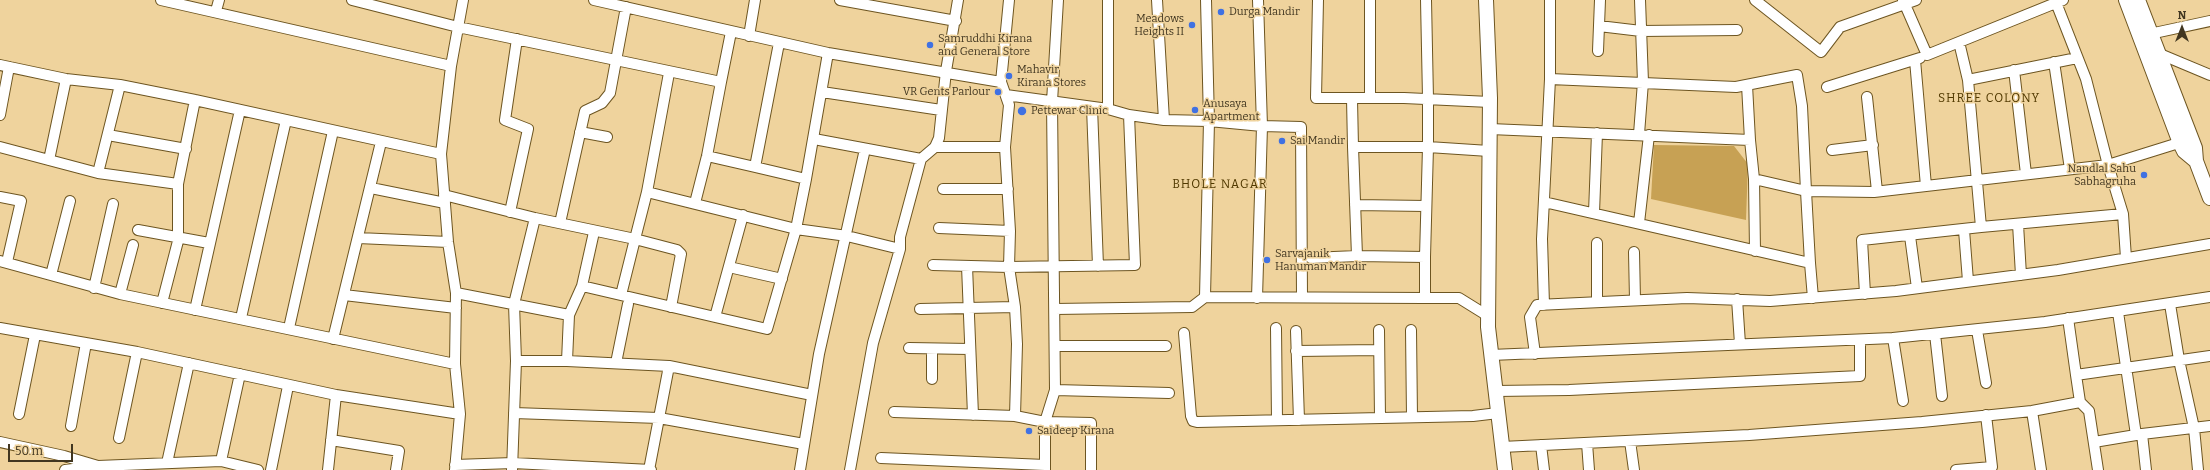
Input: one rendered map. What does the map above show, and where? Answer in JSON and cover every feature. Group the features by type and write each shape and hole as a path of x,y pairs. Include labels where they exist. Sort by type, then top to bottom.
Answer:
{"street":[{"path":"161,0 451,66"},
{"path":"216,12 219,0"},
{"path":"352,0 458,27 669,73 721,82"},
{"path":"463,0 451,66 442,154 448,242 456,293 455,364 460,414 455,467 650,470 670,366"},
{"path":"749,36 755,0"},
{"path":"840,0 956,21"},
{"path":"850,470 873,343 900,249 900,237 921,160 935,147 939,138 946,71 956,21 958,0"},
{"path":"1009,0 1001,82 1009,105 1005,147 1010,231 1009,267 1015,307 1017,344 1015,416"},
{"path":"881,458 1045,467 1045,422 1055,390 1056,346 1052,102 1058,0"},
{"path":"1108,0 1108,109"},
{"path":"1157,0 1164,120"},
{"path":"1205,297 1210,120 1206,0"},
{"path":"1257,298 1262,126 1258,0"},
{"path":"1318,0 1316,98 1428,98 1490,102"},
{"path":"1370,0 1370,98"},
{"path":"1425,298 1428,147 1426,0"},
{"path":"1486,0 1490,102 1488,316 1491,355 1505,470"},
{"path":"1544,304 1542,239 1550,78 1550,0"},
{"path":"1598,52 1600,0"},
{"path":"1639,223 1644,135 1640,0"},
{"path":"1755,0 1821,52 1840,27 1903,2 1916,0"},
{"path":"2126,0 2145,35 2186,141"},
{"path":"2138,0 2145,35 2160,54 2186,141 2184,151 2196,162 2210,198"},
{"path":"601,1 828,53 946,71 1001,82"},
{"path":"1828,87 1915,60 2058,1 2077,58 2086,78 2108,164 2123,214 2126,258"},
{"path":"1903,2 1927,55"},
{"path":"560,223 585,111 602,103 610,93 626,7"},
{"path":"2145,35 2210,20"},
{"path":"1598,26 1641,32 1737,30"},
{"path":"695,203 707,156 731,32"},
{"path":"510,212 528,129 505,120 517,39"},
{"path":"1959,42 1968,80 1981,228"},
{"path":"755,167 779,43"},
{"path":"582,286 625,300 671,307 767,329 796,228 814,139 828,53"},
{"path":"2160,54 2210,75"},
{"path":"1968,80 2077,58"},
{"path":"1915,60 1926,186"},
{"path":"2054,62 2070,169"},
{"path":"0,115 5,66 66,79 120,85 195,100 381,142 442,154"},
{"path":"2014,70 2026,174"},
{"path":"616,363 635,239 647,192 669,73"},
{"path":"1550,78 1736,87 1797,75 1802,106 1813,298"},
{"path":"49,160 66,79"},
{"path":"98,173 120,85"},
{"path":"1747,85 1754,179 1755,251"},
{"path":"822,92 941,110"},
{"path":"1006,95 1108,109 1129,115 1164,120 1210,120 1262,126 1301,127 1302,296"},
{"path":"1867,97 1877,191"},
{"path":"1352,99 1357,256"},
{"path":"162,303 178,238 178,184 195,100"},
{"path":"1092,107 1098,266"},
{"path":"195,310 240,110"},
{"path":"933,265 1009,267 1135,265 1129,115"},
{"path":"241,318 286,120"},
{"path":"1490,129 1750,140"},
{"path":"288,328 333,131"},
{"path":"580,132 607,137"},
{"path":"1594,213 1596,133"},
{"path":"108,135 186,149"},
{"path":"814,139 921,160"},
{"path":"1754,179 1806,191 1877,191 2108,164 2186,141"},
{"path":"333,338 371,188 381,142"},
{"path":"1832,150 1873,145"},
{"path":"0,147 98,173 178,184"},
{"path":"935,147 1005,147"},
{"path":"1354,147 1428,147 1490,152"},
{"path":"800,470 819,354 847,236 865,149"},
{"path":"707,156 806,179"},
{"path":"371,188 444,199 510,212 594,232 635,239 677,250 681,254 671,307"},
{"path":"942,189 1008,189"},
{"path":"647,192 796,228 847,236 900,249"},
{"path":"0,197 21,201 3,262 120,294 241,318 455,364"},
{"path":"51,275 70,201"},
{"path":"1544,202 1810,263"},
{"path":"94,288 113,204"},
{"path":"1355,205 1426,206"},
{"path":"1865,294 1862,240 2123,214"},
{"path":"715,317 743,216"},
{"path":"512,467 516,361 514,304 535,218"},
{"path":"2018,224 2021,275"},
{"path":"939,228 1010,231"},
{"path":"138,230 210,243"},
{"path":"1964,230 1968,282"},
{"path":"567,361 569,315 582,286 594,232"},
{"path":"1910,236 1917,288"},
{"path":"358,238 448,242"},
{"path":"1597,243 1597,302"},
{"path":"1535,354 1530,316 1537,305 1687,298 1770,301 1865,294 2021,275 2210,244"},
{"path":"120,294 133,245"},
{"path":"1634,252 1635,300"},
{"path":"1311,258 1357,256 1426,258"},
{"path":"967,266 973,415"},
{"path":"728,267 782,279"},
{"path":"456,293 569,315"},
{"path":"344,295 456,308"},
{"path":"1055,309 1192,307 1205,297 1257,298 1302,296 1459,298 1488,316"},
{"path":"1491,355 1894,338 1977,330 2118,312 2210,297"},
{"path":"1737,299 1740,344"},
{"path":"2170,304 2179,360 2194,428 2198,470"},
{"path":"920,309 1015,307"},
{"path":"2118,312 2126,368 2146,470"},
{"path":"2068,318 2080,402 2089,411 2098,470"},
{"path":"0,328 137,352 288,386 336,395 460,414"},
{"path":"1276,328 1277,420"},
{"path":"1379,330 1380,418"},
{"path":"1411,330 1412,417"},
{"path":"1977,330 1986,382"},
{"path":"1296,331 1299,420"},
{"path":"1184,333 1193,421 1473,416 1498,412"},
{"path":"1935,334 1942,396"},
{"path":"19,414 35,335"},
{"path":"1894,338 1903,401"},
{"path":"1496,391 1569,390 1860,376 1860,340"},
{"path":"71,426 86,343"},
{"path":"1056,346 1166,346"},
{"path":"909,348 970,349"},
{"path":"932,348 932,379"},
{"path":"1296,351 1379,350"},
{"path":"119,438 137,352"},
{"path":"2076,375 2210,356"},
{"path":"516,361 567,361 670,366 812,395"},
{"path":"168,463 189,363"},
{"path":"221,461 240,374"},
{"path":"271,470 288,386"},
{"path":"1055,390 1169,393"},
{"path":"328,470 336,395"},
{"path":"1502,447 1749,435 2032,411 2080,402"},
{"path":"2032,411 2041,470"},
{"path":"514,412 659,418 804,444"},
{"path":"894,412 1015,416 1045,422 1091,423 1091,470"},
{"path":"1956,470 1992,468 1986,415"},
{"path":"2094,442 2210,426"},
{"path":"331,440 399,451 396,470"},
{"path":"1630,441 1634,470"},
{"path":"0,442 64,456 98,468"},
{"path":"1587,443 1589,470"},
{"path":"1541,445 1544,470"},
{"path":"65,470 155,467 168,463 203,466 221,461 258,470"}],"shaded area":[{"path":"1654,145 1734,146 1748,164 1746,220 1651,199"}],"place":[{"name":"Durga Mandir","path":"1221,12"},
{"name":"Meadows Heights II","path":"1192,25"},
{"name":"Samruddhi Kirana and General Store","path":"930,45"},
{"name":"Mahavir Kirana Stores","path":"1009,76"},
{"name":"VR Gents Parlour","path":"998,92"},
{"name":"Anusaya Apartment","path":"1195,110"},
{"name":"Pettewar Clinic","path":"1022,111"},
{"name":"Sai Mandir","path":"1282,141"},
{"name":"Nandlal Sahu Sabhagruha","path":"2144,175"},
{"name":"Sarvajanik Hanuman Mandir","path":"1267,260"},
{"name":"Saideep Kirana","path":"1029,431"}],"district":[{"name":"SHREE COLONY","path":"1989,99"},
{"name":"BHOLE NAGAR","path":"1220,185"}]}
